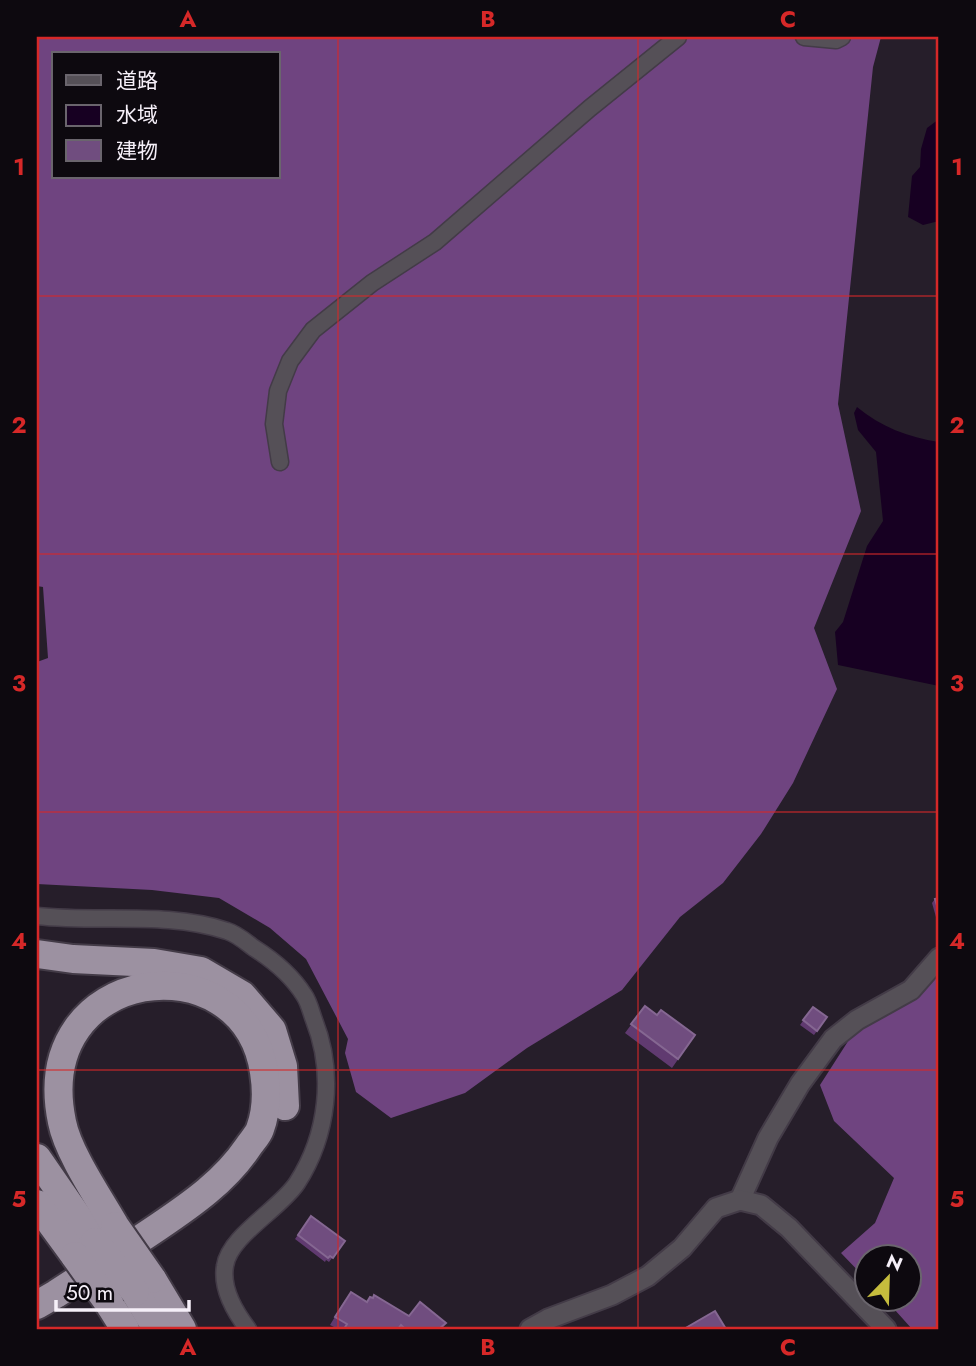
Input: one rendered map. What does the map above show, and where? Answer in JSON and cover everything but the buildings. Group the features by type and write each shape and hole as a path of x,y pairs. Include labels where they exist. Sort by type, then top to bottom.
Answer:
{"highway":[{"path":"37,954 73,959 154,963 201,971 242,995 272,1030 283,1066 285,1105 273,1145 254,1174 218,1205 86,1296 37,1324"},
{"path":"37,1305 200,1198 234,1167 260,1130 267,1096 262,1058 246,1026 216,998 178,985 143,987 111,997 85,1017 65,1050 57,1085 62,1125 82,1170 95,1241"},
{"path":"37,1158 158,1329"},
{"path":"37,1204 95,1241 132,1292 182,1329"},
{"path":"125,1329 132,1292"}],"street":[{"path":"280,462 274,424 278,391 290,361 313,330 372,283 435,243 590,108 678,37"},
{"path":"804,37 836,40 842,37"},
{"path":"37,916 189,921 230,932 274,960 305,996 320,1035 327,1075 322,1125 315,1149 296,1185 239,1239 225,1264 225,1288 239,1318 248,1329"},
{"path":"740,1200 768,1138 800,1084 833,1039 857,1020 911,990 939,958"},
{"path":"530,1329 548,1319 612,1295 648,1276 682,1248 716,1208 740,1200 761,1205 789,1228 886,1329"}],"shaded area":[{"path":"37,37 881,37 873,67 838,404 861,511 814,628 837,689 793,783 761,834 723,883 680,917 622,990 527,1048 465,1093 391,1118 356,1092 345,1053 348,1039 306,959 270,928 219,898 152,890 37,884 37,662 48,658 43,587 37,586"},
{"path":"939,971 939,1329 912,1329 899,1314 923,1314 923,1244 853,1244 853,1265 841,1253 875,1223 894,1178 834,1121 820,1085 861,1021 915,1000"}],"water":[{"path":"939,119 939,221 923,225 908,217 912,176 920,167 921,149 927,128"},
{"path":"857,407 895,430 939,442 939,686 838,665 835,632 843,622 867,546 883,521 876,452 858,430 854,413"}]}
